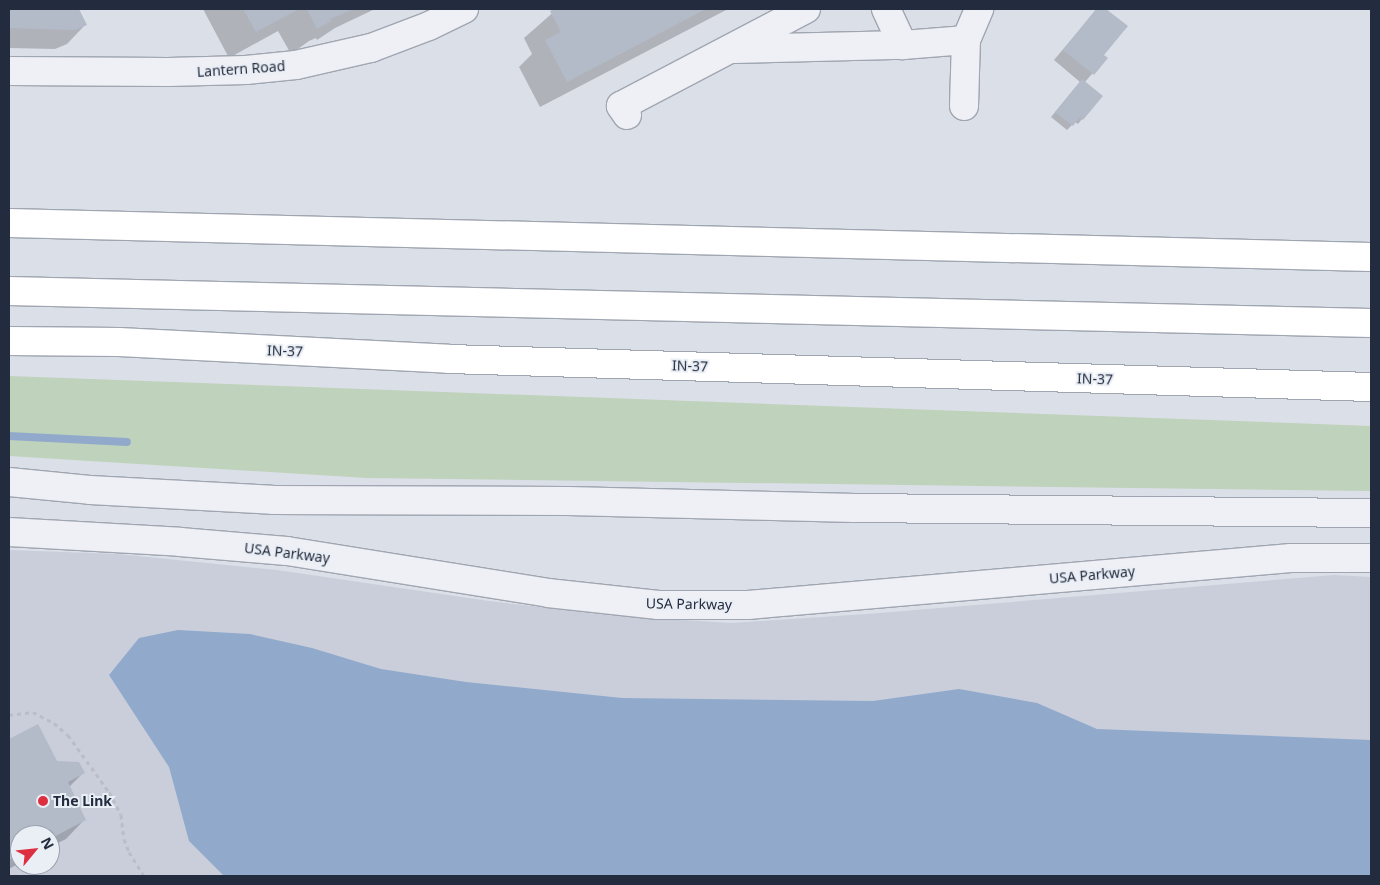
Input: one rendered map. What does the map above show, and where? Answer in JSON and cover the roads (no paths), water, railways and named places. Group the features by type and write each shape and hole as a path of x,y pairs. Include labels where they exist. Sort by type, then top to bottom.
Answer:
{"highway":[{"path":"9,222 1371,257"},
{"path":"1160,251 1371,244"},
{"path":"9,292 1371,323"},
{"name":"IN-37","path":"9,341 119,342 449,359 1371,387"}],"street":[{"name":"Lantern Road","path":"9,71 168,72 246,70 296,65 371,48 429,26 464,9"},
{"path":"627,115 621,106 806,9"},
{"path":"886,9 903,45"},
{"path":"964,106 966,40 979,9"},
{"path":"729,50 903,45 966,40"},
{"path":"9,482 90,490 272,500 568,501 855,508 1371,513"},
{"name":"USA Parkway","path":"9,532 180,542 287,551 548,593 658,605 748,605 1292,558 1371,558"}],"water":[{"path":"178,630 250,634 312,648 381,669 466,682 622,698 873,701 959,689 1037,703 1097,729 1371,740 1371,876 224,876 189,841 169,767 109,675 139,638"}],"waterway":[{"path":"9,436 127,442"}],"place":[{"name":"The Link","path":"43,801"}]}
